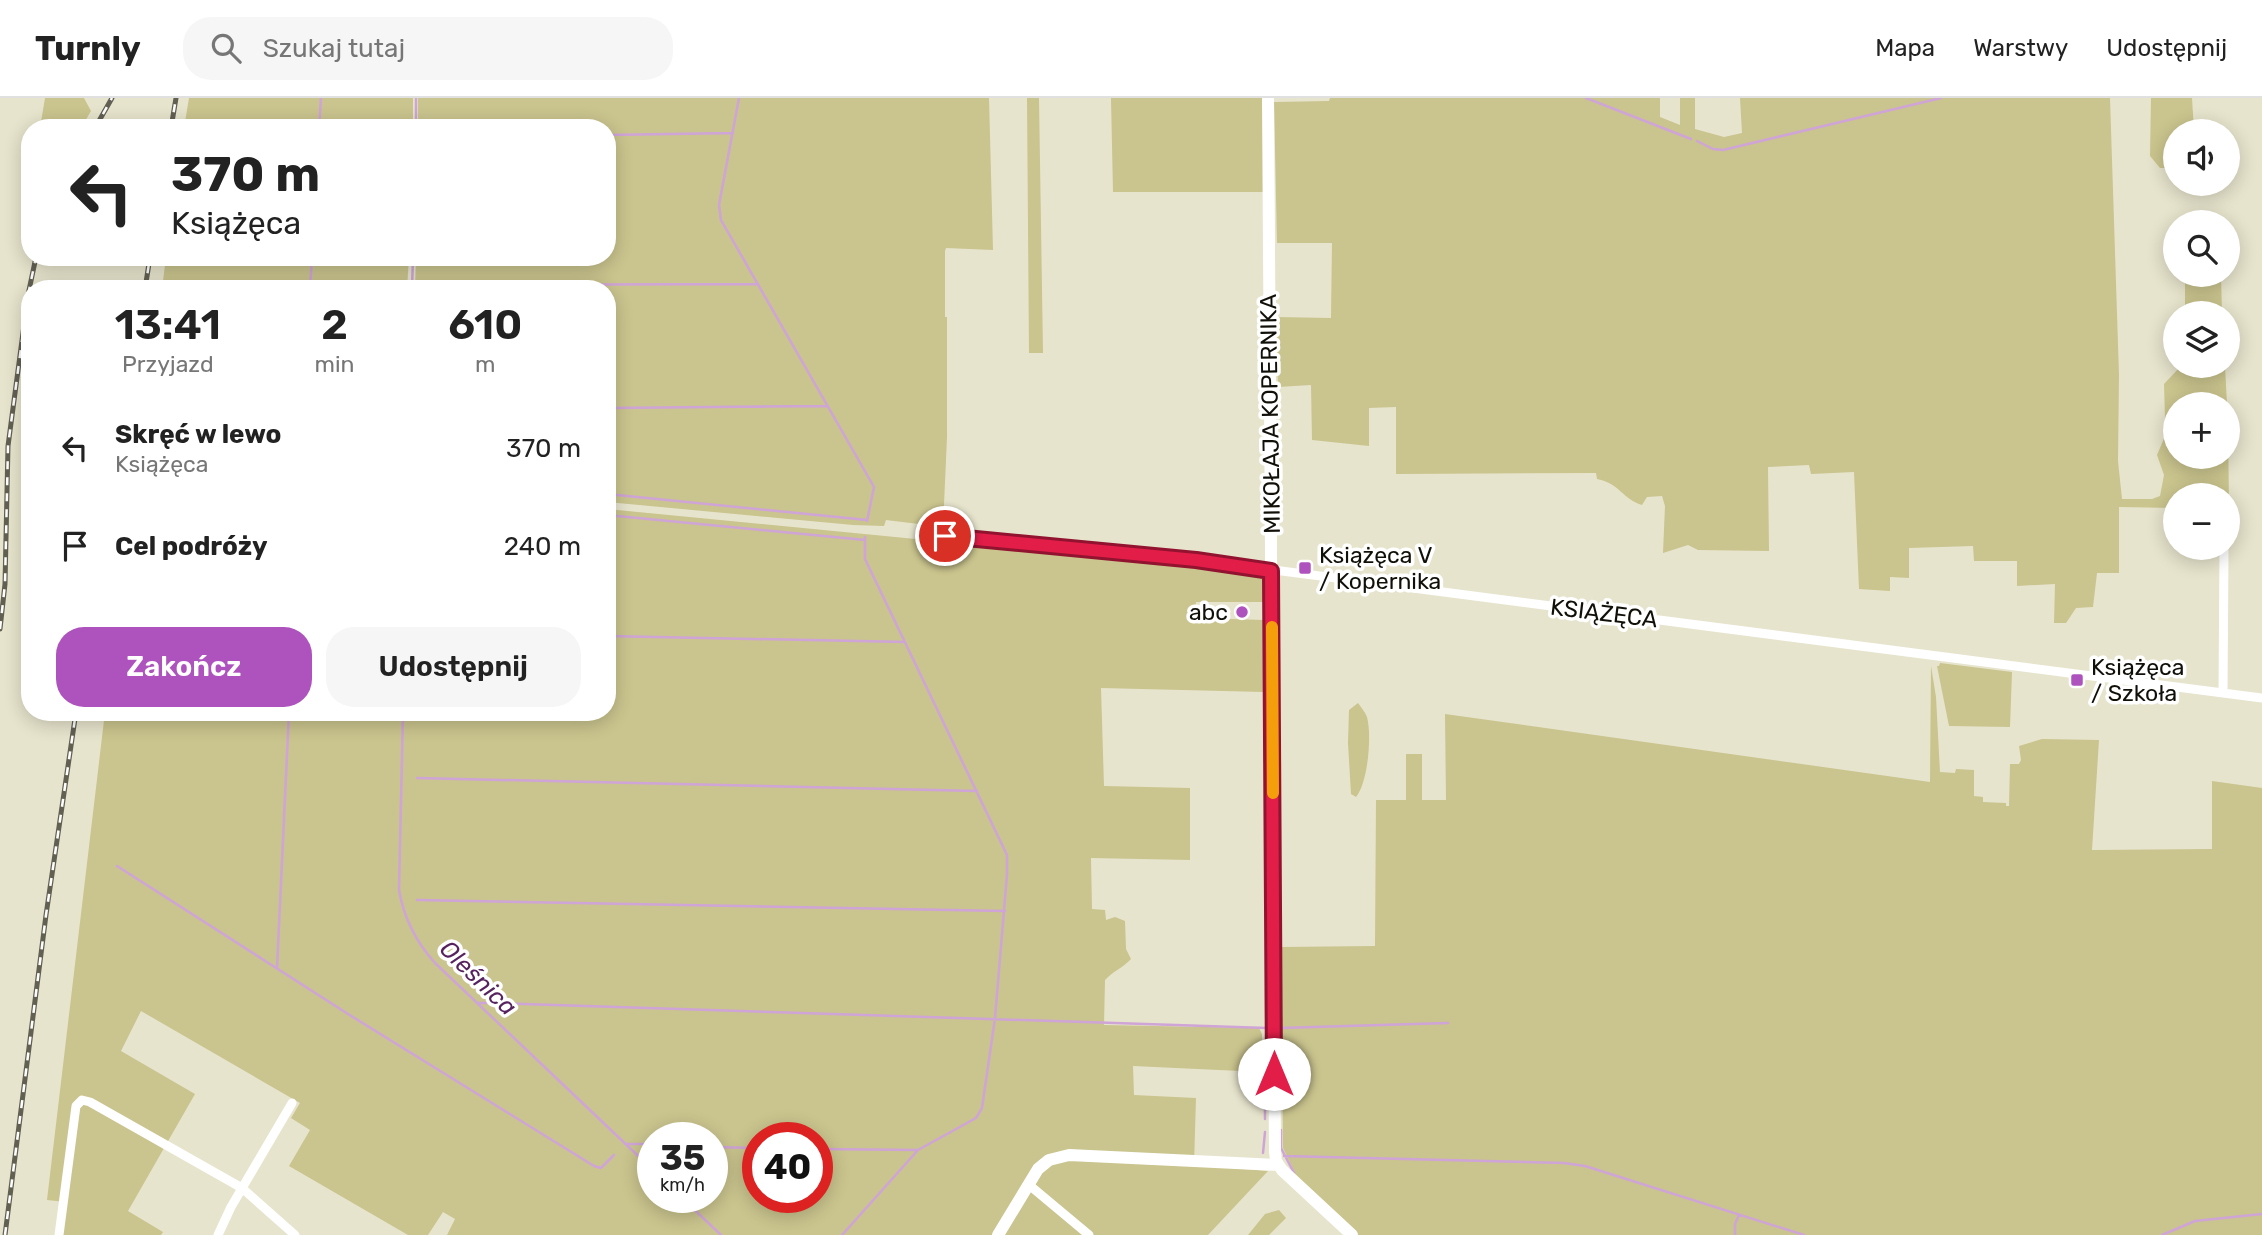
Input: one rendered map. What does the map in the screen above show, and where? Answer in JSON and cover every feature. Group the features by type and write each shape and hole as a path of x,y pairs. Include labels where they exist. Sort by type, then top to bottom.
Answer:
{"street":[{"name":"MIKOŁAJA KOPERNIKA","path":"1268,98 1275,1140 1278,1165"},
{"name":"KSIĄŻĘCA","path":"945,536 1196,560 2262,698"},
{"path":"2223,693 2224,560"},
{"path":"59,1235 76,1106 82,1100 90,1101 242,1188 295,1235"},
{"path":"218,1235 292,1103"},
{"path":"998,1235 1038,1169 1049,1160 1069,1155 1278,1165 1352,1235"},
{"path":"1028,1184 1089,1235"}],"shaded area":[{"path":"45,98 84,98 91,111 86,119 42,119"},
{"path":"189,98 413,98 413,119 186,119"},
{"path":"418,98 989,98 993,250 946,248 945,251 947,437 943,527 886,520 884,526 853,525 616,503 616,280 415,280 416,266 616,266 616,119 418,119"},
{"path":"1027,98 1039,98 1043,353 1029,353"},
{"path":"1111,98 1263,98 1266,192 1113,192"},
{"path":"1330,98 1660,98 1660,117 1680,125 1680,98 1695,98 1695,129 1724,137 1742,133 1740,98 2110,98 2119,375 2118,461 2122,499 2152,499 2160,496 2164,475 2157,455 2163,441 2163,469 2229,469 2229,483 2163,483 2163,508 2119,507 2119,573 2097,573 2093,607 2076,608 2066,623 2054,623 2055,584 2017,586 2017,561 1974,561 1973,546 1909,548 1909,578 1890,577 1890,591 1859,589 1854,472 1811,474 1809,465 1768,467 1769,551 1698,550 1688,545 1663,553 1665,506 1662,496 1647,497 1642,505 1611,484 1597,479 1596,473 1396,474 1396,407 1369,408 1369,446 1312,440 1311,385 1278,387 1276,317 1331,318 1332,243 1277,243 1274,102 1329,101"},
{"path":"2151,98 2192,98 2193,119 2163,119 2163,168 2150,156"},
{"path":"165,266 408,266 408,280 163,280"},
{"path":"2185,287 2221,287 2222,301 2185,301"},
{"path":"2170,378 2226,378 2226,392 2164,392 2164,384"},
{"path":"616,510 1256,572 1263,575 1264,602 1196,602 1195,618 1265,620 1264,692 1101,688 1104,786 1190,788 1190,860 1091,858 1092,909 1105,910 1106,920 1115,917 1125,921 1126,949 1131,959 1105,980 1104,1025 1259,1028 1262,1034 1262,1072 1133,1066 1134,1095 1196,1098 1194,1165 1268,1171 1208,1235 447,1235 455,1219 443,1212 428,1235 408,1235 289,1166 310,1130 291,1118 300,1103 141,1011 121,1051 195,1094 128,1211 163,1232 161,1235 61,1235 66,1202 47,1200 104,721 616,721"},
{"path":"1940,663 2012,672 2010,727 1949,726 1937,666"},
{"path":"1931,666 1936,697 1940,772 1974,770 1974,796 1983,797 1983,802 2006,803 2006,806 2009,806 2010,764 2019,764 2021,760 2019,746 2042,739 2099,740 2092,850 2212,849 2212,781 2262,788 2262,1235 1358,1235 1297,1178 1283,1148 1281,947 1375,946 1376,800 1406,800 1406,754 1422,754 1422,800 1446,800 1445,714 1930,782"},
{"path":"1358,703 1367,717 1369,747 1366,770 1356,797 1351,794 1348,743 1349,710"},
{"path":"1279,1210 1286,1218 1269,1235 1248,1235 1265,1214"}],"waterway":[{"path":"320,119 321,98"},
{"name":"Oleśnica","path":"416,98 416,119"},
{"path":"739,98 719,205 721,220 874,487 867,521"},
{"path":"1586,98 1691,139"},
{"path":"1697,141 1713,149 1723,150 1941,98"},
{"path":"616,135 733,133"},
{"path":"311,266 311,280"},
{"name":"Oleśnica","path":"412,280 413,266"},
{"path":"616,284 758,284"},
{"path":"616,408 827,406"},
{"path":"616,495 867,520"},
{"path":"616,516 865,540"},
{"path":"842,1235 918,1150 976,1118 982,1108 995,1018 1007,874 1007,855 865,559 865,537"},
{"path":"616,636 905,642"},
{"path":"277,968 289,721"},
{"name":"Oleśnica","path":"403,721 399,890 412,930 435,963 637,1155"},
{"path":"417,778 977,791"},
{"path":"117,866 348,1014 594,1166 601,1168 614,1155"},
{"path":"417,900 1005,911"},
{"name":"Oleśnica","path":"477,1003 487,1003"},
{"path":"495,1003 1267,1028"},
{"path":"1280,1028 1448,1023"},
{"path":"1264,1044 1265,1088"},
{"path":"1265,1105 1265,1119"},
{"path":"1281,1130 1281,1148 1294,1173"},
{"path":"1263,1153 1265,1132"},
{"path":"625,1144 637,1144"},
{"path":"728,1147 742,1148"},
{"path":"833,1149 918,1150"},
{"path":"1284,1156 1564,1163 1585,1166 1804,1235"},
{"name":"Oleśnica","path":"698,1213 721,1235"},
{"path":"2162,1235 2195,1221 2262,1214"},
{"path":"1735,1235 1735,1224 1739,1215"}],"railway":[{"path":"100,119 112,98"},
{"path":"172,119 176,98"},
{"path":"31,280 34,266"},
{"path":"146,280 149,266"},
{"path":"0,629 5,584 8,446 21,348"},
{"path":"5,1235 46,915 75,721"}],"slow traffic":[{"path":"1272,627 1273,793"}],"place":[{"name":"Książęca V / Kopernika","path":"1305,568"},
{"name":"abc","path":"1242,612"},
{"name":"Książęca / Szkoła","path":"2077,680"}],"route":[{"path":"945,536 1196,560 1271,571 1274,1074"}]}
